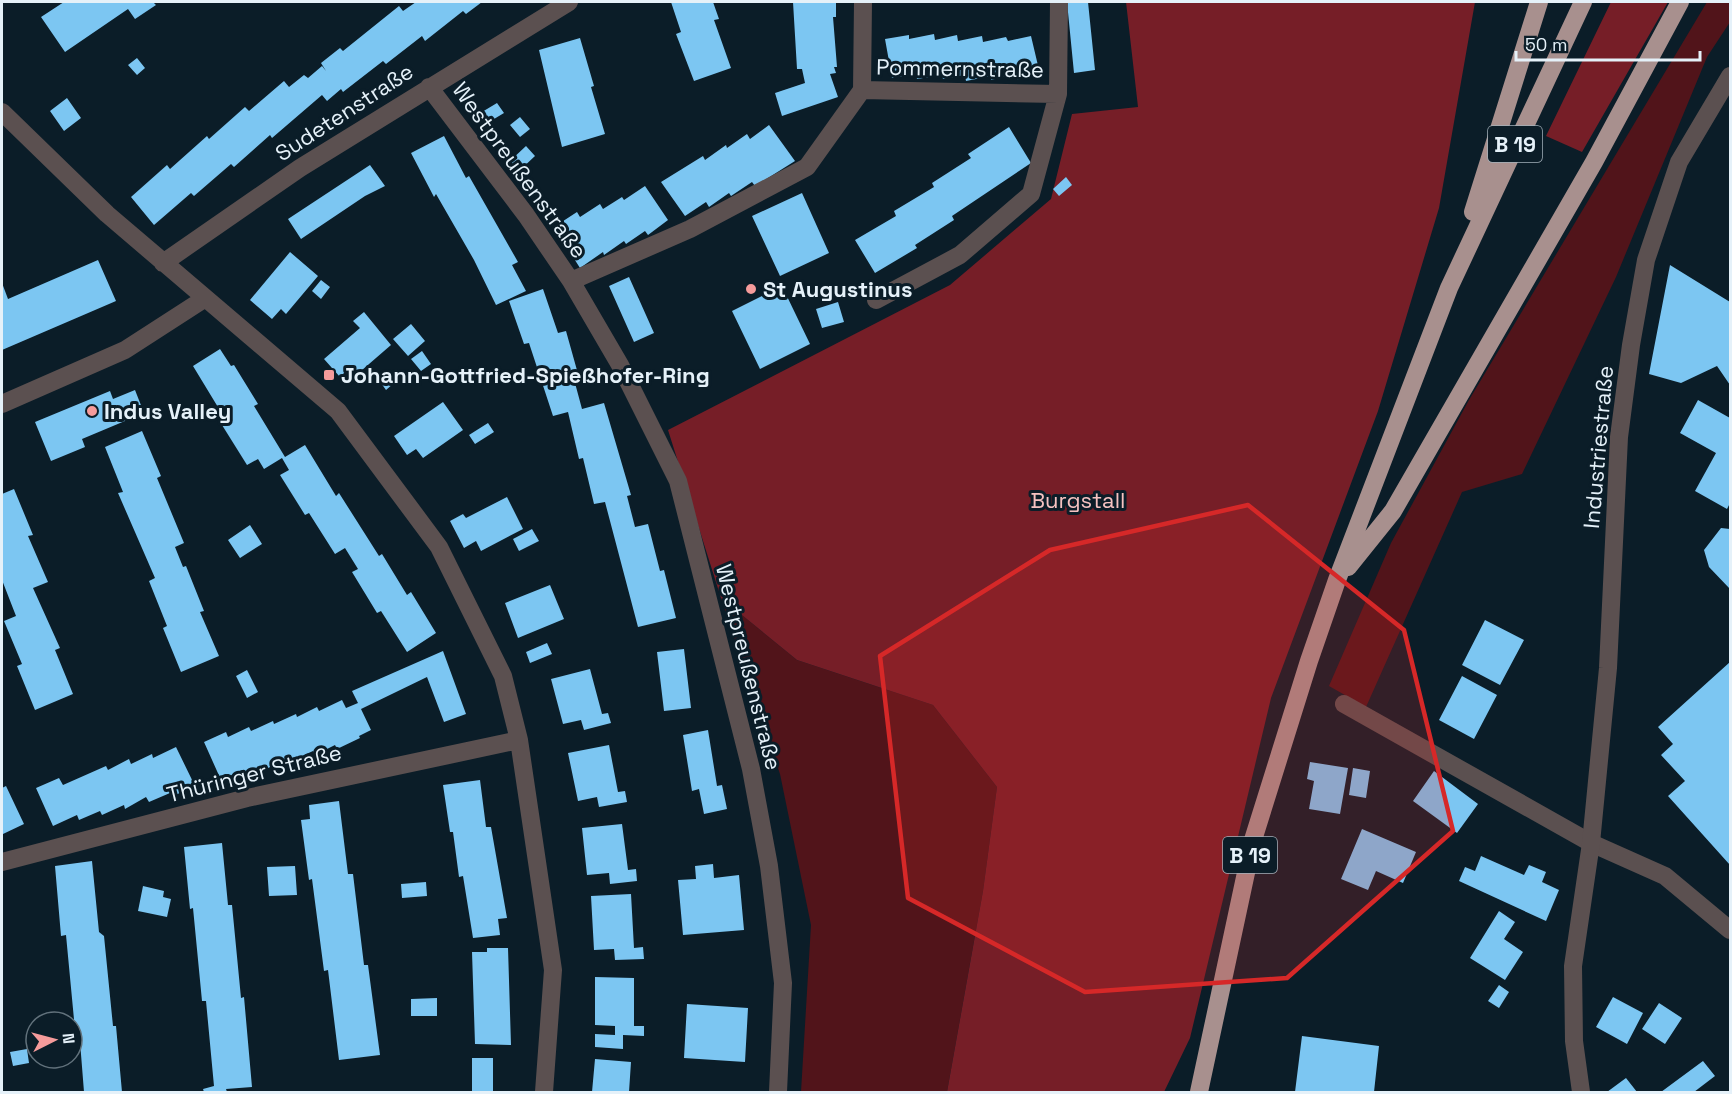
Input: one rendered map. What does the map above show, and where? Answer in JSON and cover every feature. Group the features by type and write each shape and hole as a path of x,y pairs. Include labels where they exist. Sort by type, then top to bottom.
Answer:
{"highway":[{"path":"1449,288 1539,2"},
{"name":"B 19","path":"1199,1092 1253,840 1337,580 1449,288 1583,2"},
{"path":"1337,580 1393,511 1594,162 1680,2"}],"street":[{"path":"862,90 863,2"},
{"name":"Pommernstraße","path":"876,300 960,255 1031,194 1058,94 1059,2"},
{"name":"Sudetenstraße","path":"163,263 300,168 559,4"},
{"name":"Industriestraße","path":"1581,1092 1574,1041 1573,966 1591,843 1608,668 1619,436 1646,260 1679,162 1731,76"},
{"name":"Westpreußenstraße","path":"429,87 526,215 571,281 620,366 678,481 751,769 769,866 783,983 778,1092"},
{"name":"Pommernstraße","path":"862,90 1058,94"},
{"name":"Westpreußenstraße","path":"571,281 690,229 807,167 862,90"},
{"path":"2,112 107,214 338,411 439,547 503,676 519,740 553,970 544,1092"},
{"path":"2,404 125,350 204,299"},
{"path":"1344,704 1591,843 1665,876 1731,930"},
{"name":"Thüringer Straße","path":"2,862 258,796 519,740"}],"highlighted area":[{"path":"1248,505 1404,630 1453,831 1287,978 1085,992 908,898 880,656 1050,550"}],"shaded area":[{"path":"1707,2 1730,2 1730,22 1707,57 1616,277 1522,474 1462,492 1366,707 1329,686 1391,543 1469,400"},
{"path":"721,598 797,660 933,705 997,787 983,891 947,1092 801,1092 811,925 780,774"}],"green space":[{"name":"Burgstall","path":"1126,2 1475,2 1439,208 1378,411 1271,698 1190,1038 1164,1092 947,1092 983,891 997,787 933,705 797,660 721,598 668,430 950,285 1051,199 1072,114 1138,107"},
{"path":"1611,2 1668,2 1582,152 1546,136"}],"building":[{"path":"64,2 153,2 156,5 135,19 128,9 65,52 41,17"},
{"path":"416,2 482,2 466,14 463,11 425,41 422,36 386,64 383,61 343,92 341,89 327,101 322,95 272,138 270,135 234,167 231,164 194,196 191,193 154,225 131,197 167,165 170,169 207,136 209,139 245,107 249,111 284,81 289,87 304,75 308,78 322,66 326,71 321,63 340,48 343,51 399,6 403,11"},
{"path":"671,2 713,2 719,19 714,20 731,68 694,81 676,34 681,32"},
{"path":"793,2 836,2 836,17 833,17 837,67 834,67 836,73 830,74 838,97 782,116 775,93 805,83 802,69 797,69"},
{"path":"1067,2 1088,2 1095,70 1074,73"},
{"path":"934,34 935,40 957,35 958,41 982,36 983,42 1006,37 1008,41 1031,36 1040,74 1017,80 1015,74 991,80 991,76 966,81 965,75 943,79 942,75 917,79 916,74 892,78 885,39 909,35 909,39"},
{"path":"580,38 605,134 562,147 539,50"},
{"path":"137,58 145,68 137,75 128,65"},
{"path":"67,98 81,118 64,131 50,111"},
{"path":"497,103 504,113 484,125 477,115"},
{"path":"520,117 530,129 520,137 510,125"},
{"path":"769,125 795,161 755,186 752,182 731,196 729,193 709,207 706,202 685,216 661,182 703,156 705,160 726,145 727,148 747,134 750,139"},
{"path":"1009,127 1031,163 952,216 954,220 915,245 917,248 875,273 855,240 896,216 894,211 934,187 932,183 971,158 968,154"},
{"path":"444,136 466,178 469,176 518,262 512,265 526,291 496,305 474,260 436,194 434,197 411,153"},
{"path":"526,146 535,156 519,171 510,161"},
{"path":"370,165 385,186 365,196 301,239 288,219"},
{"path":"1066,177 1072,185 1059,196 1053,189"},
{"path":"645,186 668,220 648,235 645,231 626,244 624,241 580,268 554,227 577,212 580,217 600,204 603,209 622,197 624,200"},
{"name":"St Augustinus","path":"802,193 829,253 780,276 752,216"},
{"path":"290,252 318,276 286,314 281,309 272,319 250,300"},
{"path":"98,260 116,301 2,350 2,283 8,299"},
{"path":"1670,265 1730,302 1730,385 1717,366 1681,383 1649,374"},
{"path":"629,277 654,333 634,342 609,286"},
{"path":"321,280 330,287 321,299 312,291"},
{"path":"782,286 810,344 760,369 732,311"},
{"path":"543,289 558,333 566,331 580,381 575,383 582,409 604,403 631,495 627,496 635,527 648,524 660,571 664,570 676,618 638,627 605,502 594,504 583,458 579,459 568,412 553,416 529,343 524,344 509,301"},
{"path":"838,302 844,322 822,328 816,309"},
{"path":"364,312 391,345 354,377 348,369 340,377 324,359 360,328 353,321"},
{"path":"411,324 425,341 408,356 393,339"},
{"path":"220,349 231,366 234,365 258,404 254,406 285,457 305,445 336,496 339,493 379,556 382,554 407,595 411,592 436,633 407,652 381,611 377,613 352,572 358,569 345,548 335,554 309,513 305,515 280,475 289,470 282,458 264,469 258,459 247,465 222,425 227,422 193,366"},
{"path":"422,351 431,364 421,371 411,359"},
{"path":"388,376 394,383 386,390 381,383"},
{"path":"135,390 144,413 82,439 85,447 51,461 35,422 110,391 113,399"},
{"path":"1698,400 1730,418 1730,503 1727,509 1695,491 1716,453 1680,433"},
{"path":"443,402 463,430 423,458 416,449 407,455 394,436"},
{"path":"488,423 494,432 475,444 469,435"},
{"path":"142,431 161,476 157,478 184,543 175,547 183,567 186,566 204,611 200,612 219,656 181,672 163,628 167,626 149,581 155,578 118,493 123,492 105,447"},
{"path":"14,489 33,535 28,536 48,582 33,588 60,648 55,650 73,694 35,710 17,666 22,664 4,621 16,616 2,580 2,494"},
{"path":"507,497 523,529 481,551 476,541 464,548 450,521 463,514 466,518"},
{"path":"250,525 262,544 240,558 228,540"},
{"path":"1721,528 1730,529 1730,589 1709,567 1704,550"},
{"path":"532,529 539,541 519,551 513,539"},
{"path":"550,585 564,619 518,638 505,603"},
{"path":"1485,620 1524,640 1500,685 1462,665"},
{"path":"547,643 552,654 530,663 526,652"},
{"path":"684,649 691,708 664,711 657,652"},
{"path":"443,651 466,714 444,722 427,677 361,709 371,730 359,736 360,738 337,749 335,745 315,755 313,751 268,768 266,765 245,774 243,770 221,780 204,742 226,732 228,737 249,727 251,731 296,714 297,717 317,707 319,711 342,700 346,708 358,703 352,691"},
{"path":"1730,662 1730,865 1668,796 1685,781 1661,755 1673,744 1658,727"},
{"path":"590,669 602,714 608,713 611,723 584,730 581,720 563,724 551,679"},
{"path":"247,670 258,692 247,698 236,676"},
{"path":"1462,676 1497,695 1474,739 1439,720"},
{"path":"708,730 717,786 722,785 727,809 704,814 699,789 692,791 683,735"},
{"path":"609,745 618,792 625,791 627,802 599,807 597,797 578,801 568,753"},
{"path":"176,747 195,786 171,797 170,793 149,802 146,797 125,809 124,805 102,815 100,811 79,820 77,815 53,826 36,788 59,778 63,785 106,766 108,770 129,759 131,764 152,754 153,758"},
{"path":"1310,762 1348,768 1340,814 1309,809 1314,781 1307,779"},
{"path":"1353,768 1370,771 1366,798 1349,795"},
{"path":"1434,771 1478,804 1457,833 1413,801"},
{"path":"480,780 486,827 491,827 507,918 498,919 500,935 473,938 463,876 459,877 453,832 450,832 443,785"},
{"path":"6,786 24,824 3,834 2,788"},
{"path":"339,801 348,874 353,874 364,965 368,965 380,1055 339,1060 328,970 324,971 312,879 309,880 301,820 310,819 309,805"},
{"path":"622,824 628,870 636,869 637,881 610,884 609,873 587,875 582,828"},
{"path":"1362,829 1416,852 1403,883 1376,871 1368,890 1341,879"},
{"path":"222,843 228,905 232,905 241,998 244,997 252,1087 226,1089 227,1092 204,1092 203,1089 214,1086 206,1001 202,1001 193,908 190,909 184,847"},
{"path":"1481,856 1524,875 1529,865 1546,872 1542,882 1559,890 1546,921 1459,881 1465,867 1475,871"},
{"path":"92,861 99,932 104,936 113,1026 116,1026 122,1092 84,1092 84,1010 73,1010 66,935 61,936 55,866"},
{"path":"713,864 714,878 739,875 744,930 683,935 678,880 696,879 695,866"},
{"path":"295,866 297,895 269,896 267,867"},
{"path":"426,882 427,896 402,898 401,884"},
{"path":"143,886 164,891 163,897 171,899 167,917 138,911"},
{"path":"631,894 634,948 643,947 644,959 615,960 614,949 594,950 591,896"},
{"path":"1499,911 1515,922 1504,939 1523,952 1505,980 1470,958"},
{"path":"487,948 508,948 511,1045 475,1044 472,952 487,952"},
{"path":"595,977 634,978 634,1026 644,1026 644,1036 623,1035 623,1049 595,1047 595,1034 615,1035 615,1026 595,1025"},
{"path":"1499,985 1509,992 1499,1008 1488,1001"},
{"path":"1613,997 1643,1013 1627,1044 1596,1027"},
{"path":"437,998 437,1016 411,1016 411,999"},
{"path":"1659,1003 1682,1018 1665,1044 1642,1029"},
{"path":"687,1004 748,1008 745,1062 684,1058"},
{"path":"1302,1036 1379,1046 1374,1092 1295,1092"},
{"path":"24,1050 24,1064 13,1066 10,1052"},
{"path":"472,1058 493,1058 493,1092 472,1092"},
{"path":"595,1059 631,1062 629,1092 592,1092"},
{"path":"1703,1061 1715,1076 1694,1092 1661,1092"},
{"path":"1626,1078 1637,1092 1607,1092"}],"place":[{"name":"St Augustinus","path":"751,289"},
{"name":"Johann-Gottfried-Spießhofer-Ring","path":"329,375"},
{"name":"Indus Valley","path":"92,411"}]}
